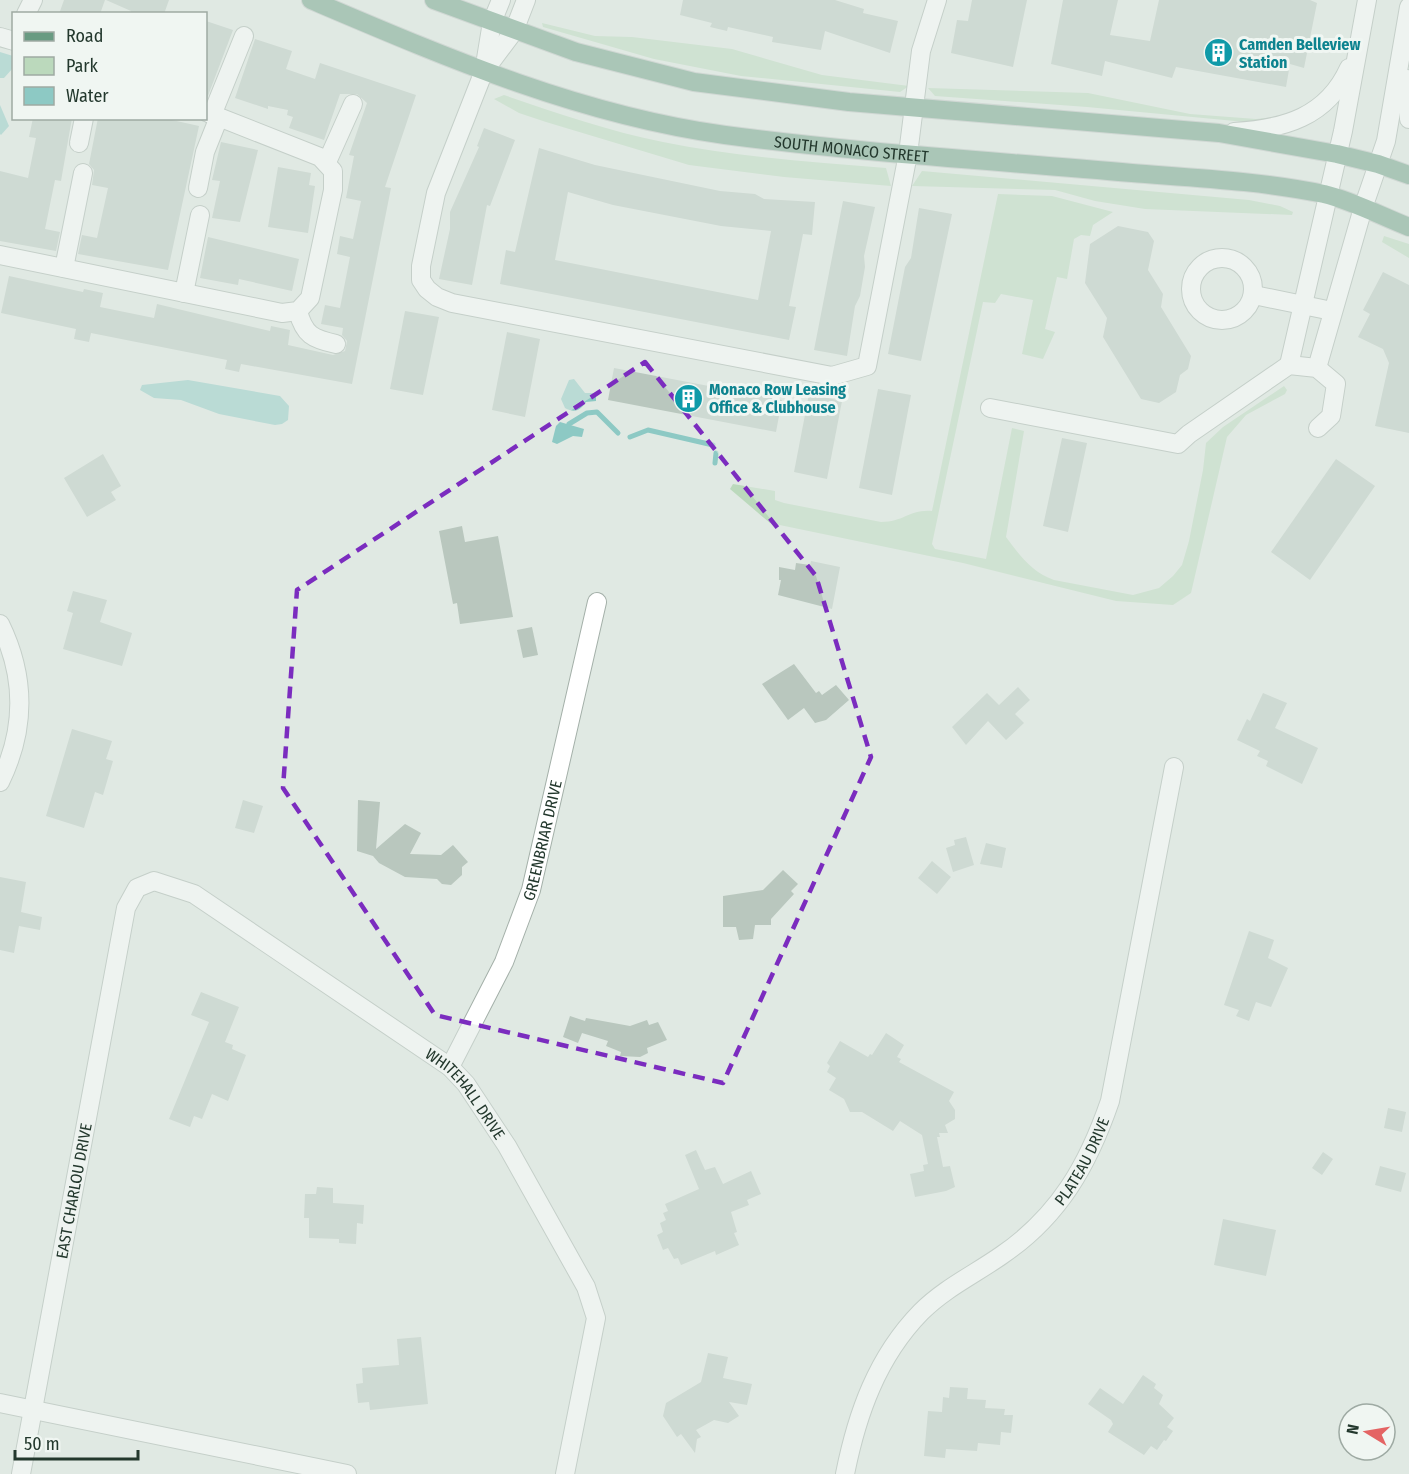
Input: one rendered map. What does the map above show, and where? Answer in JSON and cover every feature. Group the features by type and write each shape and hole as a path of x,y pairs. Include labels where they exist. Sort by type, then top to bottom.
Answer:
{"main road":[{"name":"SOUTH MONACO STREET","path":"310,0 484,71 594,108 670,126 756,138 908,154 1250,183 1327,195 1409,227"},
{"path":"434,0 514,31 607,61 694,82 773,94 914,108 1219,133 1336,154 1378,164 1409,175"}],"street":[{"path":"501,0 492,22 484,71 439,183 420,275 423,285 437,297 478,308 832,376 867,366 908,154 921,51 938,0"},
{"path":"484,71 514,31 526,0"},
{"path":"1289,365 1362,33 1367,0"},
{"path":"1317,368 1391,115 1409,7"},
{"path":"1219,133 1283,126 1320,108 1345,77 1362,33"},
{"path":"198,188 212,115 244,36"},
{"path":"1409,61 1406,90 1409,119"},
{"path":"327,162 353,104"},
{"path":"0,255 282,314 298,311 310,298 333,190 333,171 320,157 212,115"},
{"path":"79,143 84,120"},
{"path":"64,268 83,173"},
{"path":"184,293 200,214"},
{"path":"1254,295 1332,311"},
{"path":"298,311 303,329 310,336 336,344"},
{"path":"990,408 1178,444 1188,434 1289,365 1317,368 1336,384 1331,416 1318,428"},
{"name":"GREENBRIAR DRIVE","path":"450,1067 504,962 531,890 597,602"},
{"path":"0,624 15,660 21,704 15,745 0,782"},
{"name":"PLATEAU DRIVE","path":"845,1474 854,1430 863,1404 894,1345 921,1313 950,1287 1003,1254 1028,1235 1068,1190 1095,1144 1110,1101 1174,767"},
{"name":"WHITEHALL DRIVE","path":"126,908 137,888 154,881 194,894 450,1067 466,1084 507,1146 586,1287 596,1318 565,1474"},
{"name":"EAST CHARLOU DRIVE","path":"21,1474 126,908"},
{"path":"0,1403 347,1474"}],"highlighted area":[{"path":"645,362 816,576 871,757 723,1083 435,1015 283,788 297,590"}],"green space":[{"path":"542,23 595,36 632,37 732,49 822,75 909,86 900,92 741,76 654,59 543,27"},
{"path":"928,88 1088,93 1190,114 1256,119 1277,117 1256,123 935,96"},
{"path":"504,95 603,127 663,142 746,155 886,168 891,186 784,177 689,165 519,113 494,99"},
{"path":"922,171 1249,200 1280,206 1293,212 1292,215 1145,209 1095,201 1055,190 912,186"},
{"path":"998,194 1052,196 1113,212 1093,225 1090,236 1081,235 1074,239 1067,279 1057,277 1045,329 1055,332 1043,359 1022,354 1033,300 1001,294 995,303 983,302 932,544 935,549 986,559 1012,428 1024,431 1006,537 1022,557 1039,573 1054,580 1133,595 1159,588 1182,565 1203,470 1206,443 1223,427 1284,386 1287,390 1285,394 1246,415 1227,437 1191,593 1173,605 1116,601 963,563 770,523 730,489 733,484 775,491 775,500 784,503 881,522 896,520 918,512 932,511"},
{"path":"1384,236 1409,244 1409,258 1382,242"}],"water":[{"path":"0,52 12,56 12,69 4,78 0,78"},
{"path":"0,105 9,126 1,135 0,134"},
{"path":"574,379 585,393 596,393 596,401 586,402 574,411 565,408 561,399 569,380"},
{"path":"188,380 280,396 289,406 288,420 275,425 219,414 181,400 154,398 140,390 142,385"},
{"path":"560,422 584,429 582,437 573,436 557,444 552,442 556,426"}],"building":[{"path":"64,0 105,0 101,12 60,12"},
{"path":"106,0 169,0 165,12 131,11"},
{"path":"683,0 835,0 864,9 863,13 898,21 890,53 825,31 821,50 772,42 773,37 728,27 727,31 710,27 712,23 680,15"},
{"path":"972,0 1027,0 1013,67 951,53 957,20 968,21"},
{"name":"Camden Belleview Station","path":"1063,0 1118,0 1110,35 1150,41 1159,0 1310,0 1317,3 1304,68 1290,64 1286,87 1176,67 1172,78 1105,61 1102,76 1051,64"},
{"path":"207,21 233,30 207,98"},
{"path":"255,39 292,51 286,69 315,79 320,63 416,95 385,187 391,188 352,384 241,364 239,372 225,369 227,360 91,333 89,342 74,339 76,329 1,313 9,276 83,292 84,289 103,293 100,307 154,318 157,304 270,331 271,326 290,330 288,345 333,355 345,351 347,341 342,335 343,328 321,324 325,305 340,308 350,257 337,254 340,236 353,239 361,201 346,198 354,156 349,155 367,103 357,94 340,94 324,140 289,128 293,117 287,115 288,110 268,106 268,109 235,98"},
{"path":"33,120 72,120 61,181 55,180 45,229 60,232 56,251 0,241 0,171 28,178 36,138 29,137"},
{"path":"98,120 172,120 199,126 168,270 78,254 82,235 97,238 108,188 92,185 94,170 89,164"},
{"path":"484,128 515,140 490,206 487,205 472,285 439,279 450,229 450,212 479,147 477,146"},
{"path":"221,142 258,150 240,222 212,218 220,181 212,180"},
{"path":"539,148 595,165 720,191 755,194 764,199 815,202 812,235 803,234 789,306 796,307 789,340 500,284 506,250 515,252","holes":["568,192 613,205 721,226 771,231 758,300 555,260"]},
{"path":"278,167 311,173 309,185 315,186 308,233 268,227"},
{"path":"843,201 875,207 847,356 814,350"},
{"path":"919,208 952,214 921,361 888,354 905,267 911,258"},
{"path":"1118,226 1148,232 1154,241 1148,270 1163,294 1161,307 1191,356 1188,369 1180,375 1176,392 1159,403 1141,399 1103,337 1107,318 1085,283 1090,244"},
{"path":"208,237 299,259 292,291 239,279 238,285 200,278"},
{"path":"1383,272 1409,285 1409,433 1375,426 1389,363 1383,349 1358,337 1370,314 1363,310"},
{"path":"405,311 439,317 423,395 390,389"},
{"path":"507,332 540,339 525,417 492,410"},
{"name":"Monaco Row Leasing Office & Clubhouse","path":"614,368 782,400 776,432 608,400"},
{"path":"878,389 911,395 892,495 859,488"},
{"path":"809,394 842,401 827,479 794,472"},
{"path":"1062,438 1087,443 1068,532 1043,526"},
{"path":"103,454 121,486 111,492 116,500 87,517 64,478"},
{"path":"1336,459 1375,486 1310,580 1271,552"},
{"path":"462,526 465,542 498,536 513,617 460,624 457,603 453,604 439,531"},
{"path":"811,561 840,567 832,609 778,595 781,580 779,580 779,567 795,570 796,563 810,565"},
{"path":"73,591 107,600 100,622 132,633 122,666 63,649 73,613 67,611"},
{"path":"532,627 538,655 523,658 517,630"},
{"path":"794,664 816,693 819,691 822,695 836,685 849,700 826,720 815,723 804,708 788,720 762,684"},
{"path":"1018,687 1030,700 1015,714 1024,723 1006,740 988,721 966,745 952,727 987,693 999,705"},
{"path":"1263,693 1287,703 1275,728 1318,748 1302,784 1266,766 1268,761 1257,756 1260,751 1237,740 1247,719 1250,721"},
{"path":"72,729 112,741 106,759 113,761 103,795 95,792 84,828 46,816"},
{"path":"243,800 263,806 254,833 235,828"},
{"path":"358,800 380,802 376,849 405,824 421,833 410,854 441,855 453,845 468,862 462,867 462,875 451,885 442,884 437,879 405,877 379,863 373,856 357,851"},
{"path":"966,837 974,865 953,872 946,848 955,845 954,840"},
{"path":"986,843 1006,848 1002,868 980,864"},
{"path":"932,861 951,877 937,894 918,878"},
{"path":"783,870 798,884 791,891 794,894 771,919 771,925 755,925 753,939 739,940 736,927 723,927 723,896 763,890"},
{"path":"0,877 26,882 21,912 42,917 40,930 19,926 14,953 0,950"},
{"path":"1249,931 1274,940 1268,958 1288,968 1271,1007 1256,1002 1249,1021 1236,1016 1239,1010 1224,1005"},
{"path":"201,992 239,1007 225,1042 233,1045 232,1049 246,1055 228,1101 212,1094 202,1119 194,1116 190,1127 169,1119 209,1022 191,1015"},
{"path":"570,1016 585,1021 586,1018 630,1026 647,1020 649,1025 658,1022 667,1040 647,1048 648,1053 640,1057 620,1056 621,1052 606,1046 608,1041 582,1033 578,1043 563,1037"},
{"path":"886,1033 904,1045 897,1057 901,1059 899,1062 954,1092 949,1101 955,1110 955,1119 945,1125 948,1133 939,1133 940,1137 937,1137 943,1167 950,1166 955,1187 946,1191 915,1197 910,1174 924,1171 923,1165 928,1164 922,1135 900,1121 893,1131 862,1112 850,1112 844,1099 829,1090 836,1078 827,1072 830,1066 827,1063 840,1041 868,1057 872,1055"},
{"path":"1388,1108 1406,1112 1402,1132 1384,1128"},
{"path":"696,1150 705,1170 715,1167 723,1184 751,1171 761,1194 747,1200 749,1205 731,1212 737,1232 734,1233 739,1245 716,1255 715,1251 681,1265 678,1258 674,1259 668,1248 663,1250 657,1235 663,1232 660,1223 666,1220 663,1213 668,1211 665,1204 699,1189 685,1155"},
{"path":"1323,1152 1333,1159 1322,1175 1312,1168"},
{"path":"1380,1166 1406,1173 1401,1192 1375,1185"},
{"path":"317,1187 333,1188 333,1203 364,1205 363,1224 357,1223 356,1244 339,1243 339,1239 309,1238 309,1218 304,1218 305,1194 316,1194"},
{"path":"1223,1219 1276,1230 1266,1276 1214,1265"},
{"path":"421,1337 428,1404 370,1410 369,1402 358,1403 356,1384 363,1383 362,1368 399,1365 397,1339"},
{"path":"708,1353 728,1357 723,1378 752,1384 747,1405 729,1402 739,1416 728,1423 714,1420 696,1430 701,1437 697,1439 695,1453 681,1434 677,1437 663,1416 666,1403 701,1382"},
{"path":"1143,1375 1156,1384 1154,1388 1163,1395 1159,1404 1174,1418 1167,1427 1173,1431 1166,1441 1164,1440 1157,1450 1151,1446 1144,1455 1108,1432 1113,1424 1111,1420 1088,1404 1100,1388 1123,1404"},
{"path":"950,1387 968,1388 967,1399 986,1400 985,1408 1005,1409 1004,1415 1013,1415 1011,1433 1001,1432 1000,1445 978,1443 977,1451 946,1449 945,1458 924,1456 928,1411 942,1412 943,1397 949,1398"}],"waterway":[{"path":"569,424 587,413 597,412 618,433"},
{"path":"630,437 648,430 713,445"},
{"path":"715,463 716,453"}],"place":[{"name":"Camden Belleview Station","path":"1218,53"},
{"name":"Monaco Row Leasing Office & Clubhouse","path":"688,398"}]}
